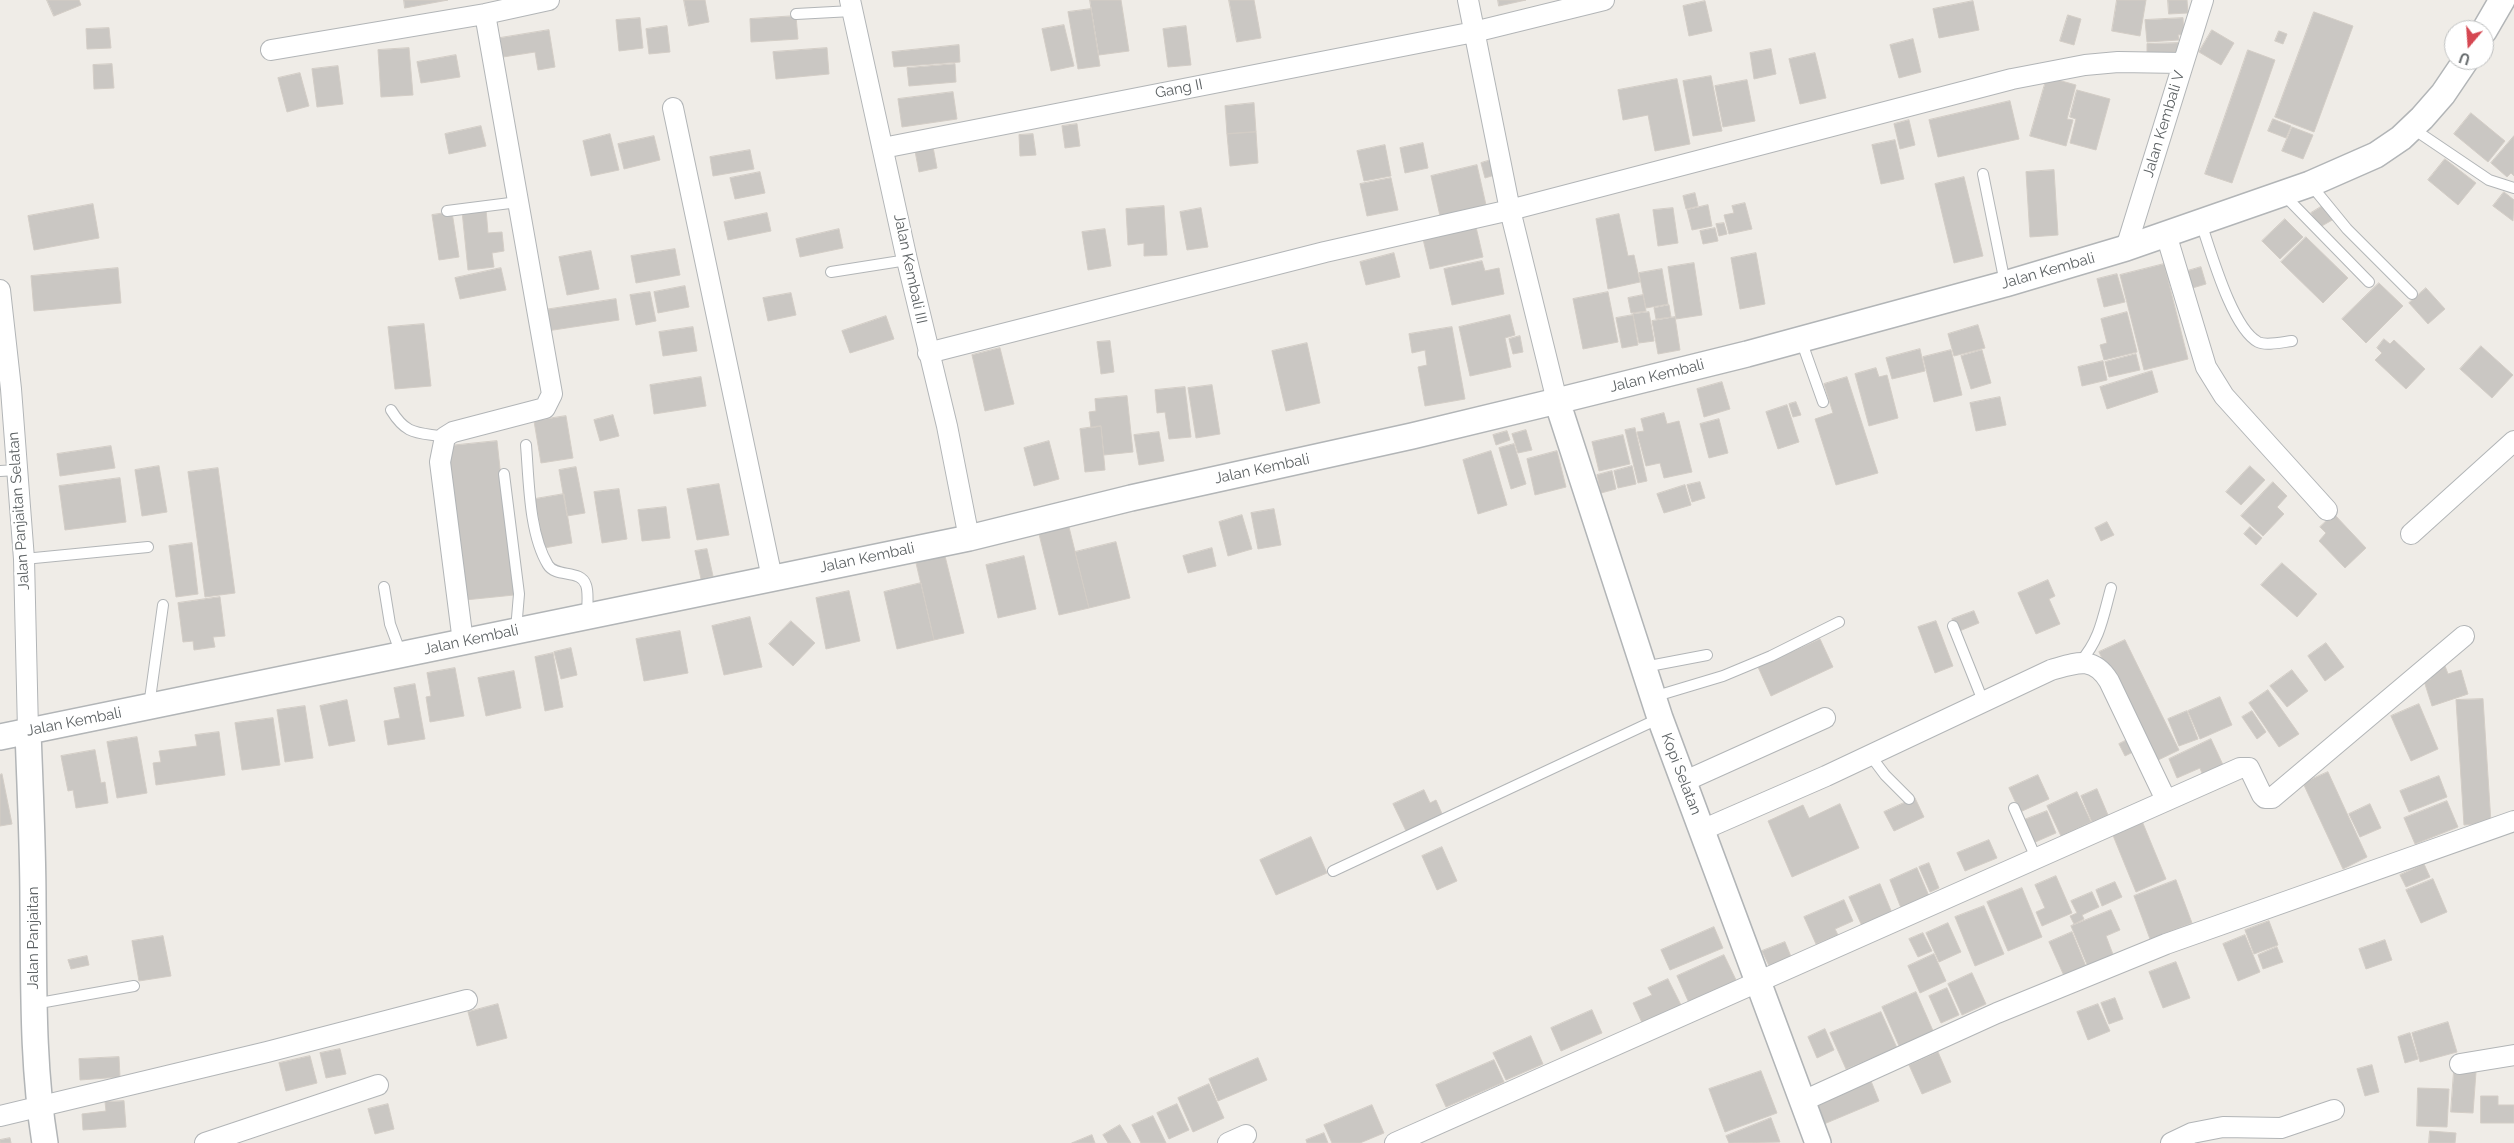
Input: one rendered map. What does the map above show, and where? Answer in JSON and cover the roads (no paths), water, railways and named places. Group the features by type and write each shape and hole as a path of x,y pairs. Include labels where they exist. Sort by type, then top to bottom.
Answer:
{"street":[{"path":"271,50 485,14 549,0"},
{"path":"1468,0 1510,210 1557,401"},
{"name":"Gang II","path":"883,148 1474,32 1604,0"},
{"name":"Jalan Kembali V","path":"2126,248 2204,0"},
{"path":"2490,20 2502,0"},
{"name":"Jalan Kembali III","path":"851,5 928,353 947,426 969,538"},
{"path":"463,642 440,450 445,437 453,432 545,408 551,401 552,394 551,378 485,14"},
{"path":"928,353 1325,252 1510,210 2012,79 2085,65 2118,62 2183,63"},
{"name":"Jalan Kembali","path":"0,737 969,538 1131,498 1374,445 1801,340 2005,284 2126,248 2310,184 2376,155 2411,128 2443,94 2459,70"},
{"path":"673,108 772,578"},
{"path":"2166,234 2206,367 2224,396 2327,510"},
{"name":"Jalan Panjaitan Selatan","path":"0,290 9,470 24,559 28,732"},
{"name":"Kopi Selatan","path":"1557,401 1656,707 1818,1143"},
{"path":"2411,534 2514,441"},
{"path":"1395,1143 2244,766 2253,774 2262,795 2265,798 2272,798 2464,636"},
{"path":"1702,830 1870,755 2051,670 2080,662 2092,665 2103,671 2166,800"},
{"path":"1684,782 1825,718"},
{"name":"Jalan Panjaitan","path":"28,732 33,901 33,1005 39,1106 45,1143"},
{"path":"1803,1101 1997,1013 2166,944 2514,821"},
{"path":"0,1116 276,1050 467,1000"},
{"path":"2460,1064 2514,1055"},
{"path":"204,1143 378,1085"},
{"path":"2171,1143 2192,1133 2223,1127 2281,1128 2334,1110"},
{"path":"1228,1143 1246,1135"}],"lane":[{"path":"796,14 851,5"},
{"path":"2411,128 2489,180 2514,188"},
{"path":"1983,174 2005,284"},
{"path":"2310,184 2347,229 2412,294"},
{"path":"2283,194 2369,282"},
{"path":"447,211 518,202"},
{"path":"2201,222 2229,302 2247,334 2260,343 2292,341"},
{"path":"830,272 907,260"},
{"path":"1801,340 1823,402"},
{"path":"391,410 400,425 410,431 445,437"},
{"path":"526,445 531,504 539,544 548,565 554,572 580,577 586,584 587,615"},
{"path":"504,474 518,585 516,631"},
{"path":"24,559 148,547"},
{"path":"384,587 390,624 401,655"},
{"path":"2080,662 2093,648 2111,588"},
{"path":"149,707 163,606"},
{"path":"1333,870 1656,707 1771,656 1839,622"},
{"path":"1953,626 1983,701"},
{"path":"1643,668 1707,655"},
{"path":"1870,755 1885,775 1909,799"},
{"path":"2014,808 2036,858"},
{"path":"33,1005 134,986"}]}
